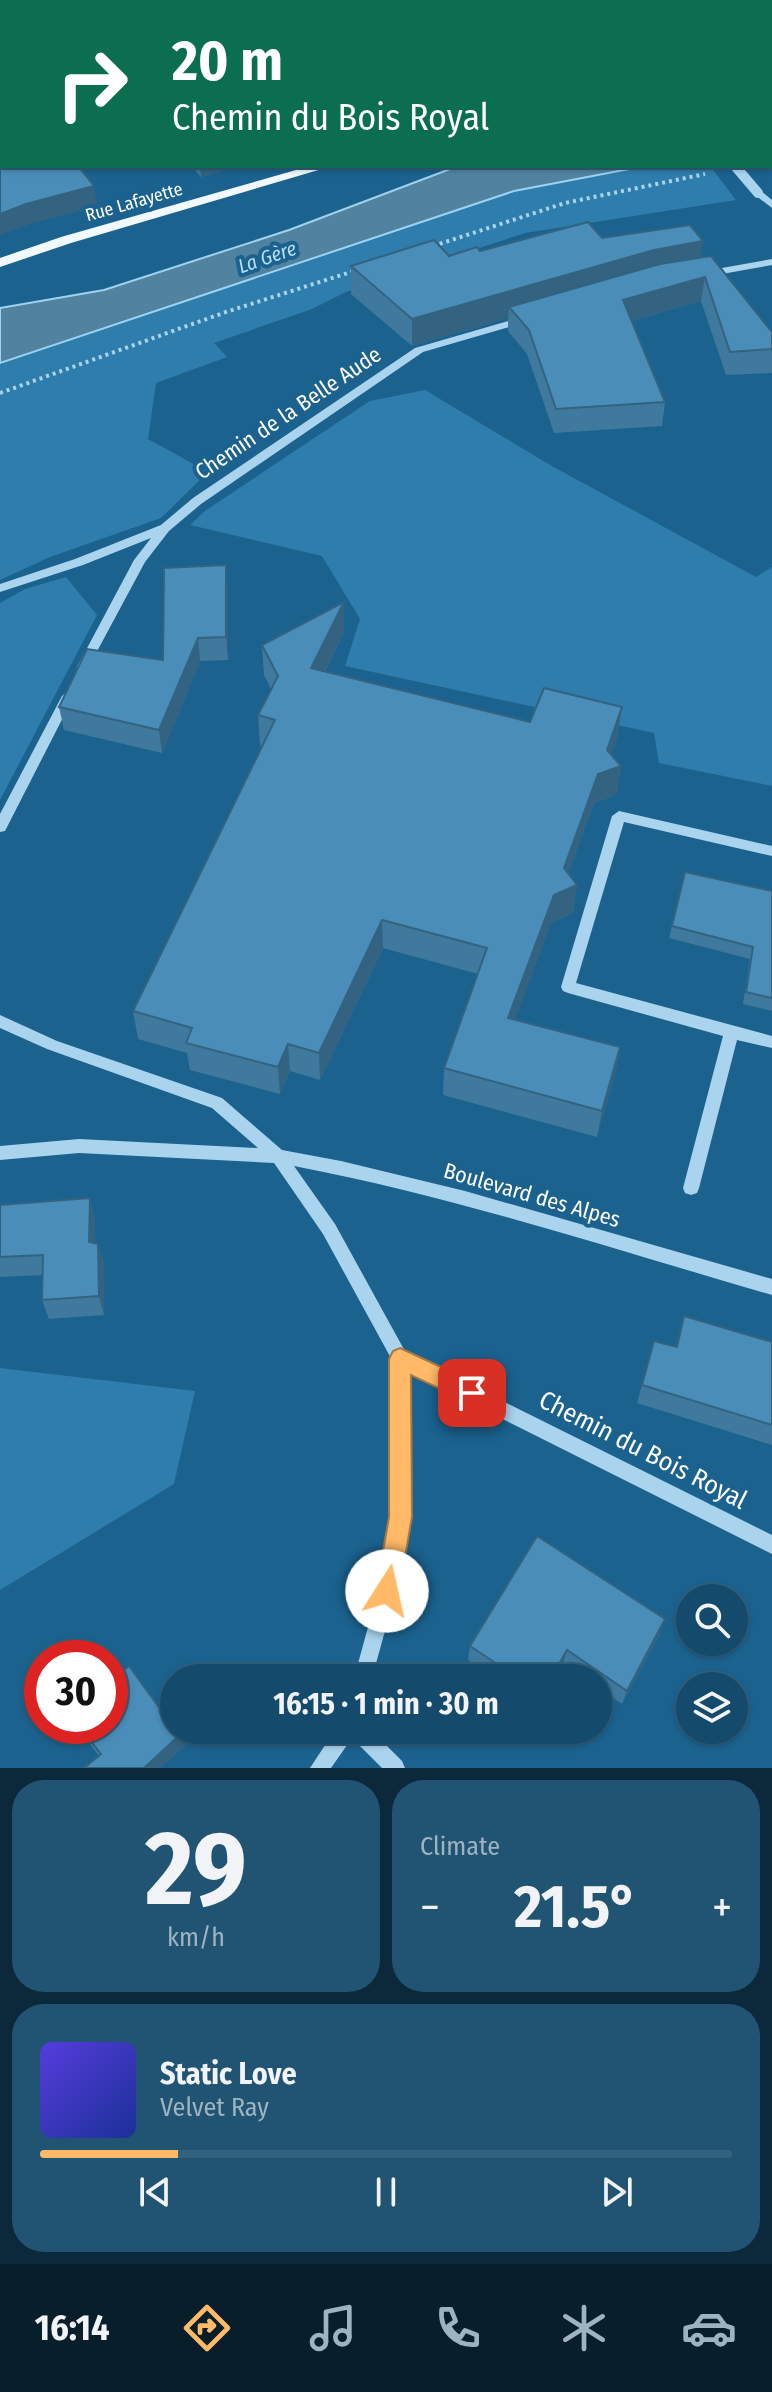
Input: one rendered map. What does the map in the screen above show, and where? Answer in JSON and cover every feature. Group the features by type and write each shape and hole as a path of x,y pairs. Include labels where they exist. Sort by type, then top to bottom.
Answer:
{"main road":[{"name":"Rue Lafayette","path":"0,263 66,240 318,168"}],"street":[{"path":"738,168 772,205"},
{"path":"699,275 772,262"},
{"name":"Chemin de la Belle Aude","path":"0,827 140,560 165,528 197,501 419,350 541,314"},
{"path":"0,588 79,562 165,528"},
{"path":"772,851 619,816 568,987 772,1042"},
{"path":"0,1021 52,1045 217,1103 278,1156 329,1229 400,1359 401,1517 387,1591 367,1664"},
{"path":"691,1188 731,1032"},
{"name":"Boulevard des Alpes","path":"0,1153 79,1146 278,1156 398,1179 772,1287"},
{"name":"Chemin du Bois Royal","path":"400,1359 772,1545"},
{"path":"320,1768 336,1744"},
{"path":"372,1744 395,1768"}],"path":[{"path":"432,246 565,203 727,168"},
{"path":"0,393 226,312 359,269"}],"shaded area":[{"path":"635,168 712,168 736,200 525,233 346,292 312,309 214,343 227,357 156,383 148,439 208,472 161,518 50,557 0,580 0,363 514,191"},
{"path":"425,390 550,465 756,577 772,567 772,786 659,763 654,733 345,666 360,619 322,556 190,525 205,511 370,401"},
{"path":"66,577 97,615 0,800 0,603 25,589"},
{"path":"0,1368 195,1391 174,1484 0,1590"}],"water":[{"name":"La Gère","path":"453,168 635,168 514,191 0,363 0,308 104,290 289,230"}],"building":[{"path":"0,168 80,168 94,186 26,204 0,214"},
{"path":"588,222 602,238 690,225 703,241 654,250 412,319 351,266 434,240 449,256 477,247 480,251"},
{"path":"711,256 772,332 772,349 730,352 705,277 623,300 665,402 556,409 529,330 509,307 660,264"},
{"path":"226,565 226,637 198,638 159,730 59,707 87,649 163,660 164,568"},
{"path":"344,602 311,668 530,722 544,688 622,707 607,750 621,766 598,774 564,868 577,885 554,895 508,1018 620,1047 602,1111 444,1068 487,948 382,920 319,1053 288,1044 278,1067 186,1043 192,1028 133,1011 275,720 258,715 278,676 262,645"},
{"path":"685,872 772,891 772,998 746,992 753,947 672,926"},
{"path":"90,1198 89,1242 98,1244 99,1296 42,1300 43,1255 0,1257 0,1205"},
{"path":"684,1316 772,1342 772,1425 642,1385 654,1341 677,1347"},
{"path":"537,1536 665,1619 627,1691 612,1681 612,1664 587,1664 567,1650 559,1664 497,1664 470,1646"},
{"path":"128,1667 158,1706 160,1704 160,1744 170,1744 144,1768 84,1768 101,1754 93,1744 128,1744"}],"route":[{"path":"387,1591 401,1517 400,1359 472,1393"}]}
